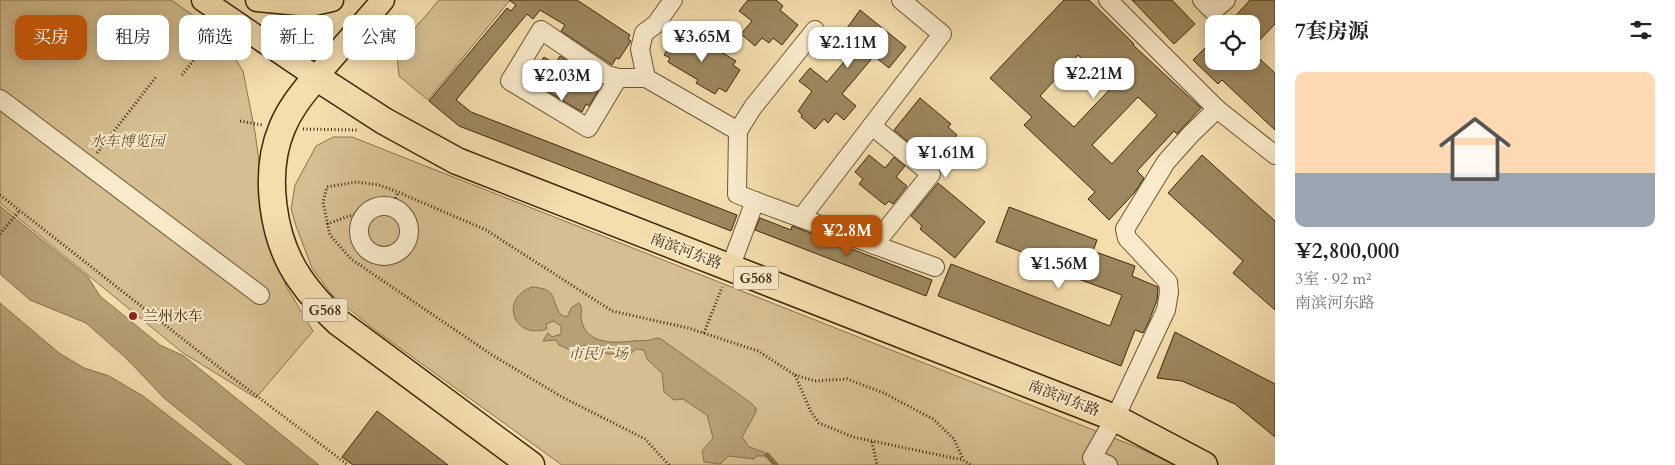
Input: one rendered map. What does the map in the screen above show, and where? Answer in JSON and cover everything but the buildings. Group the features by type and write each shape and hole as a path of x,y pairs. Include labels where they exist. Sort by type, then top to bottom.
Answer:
{"highway":[{"name":"南滨河东路","path":"316,77 384,121 456,161 1114,418 1204,465"},
{"name":"G568","path":"316,77 294,105 282,129 275,151 273,174 279,231 288,257 299,278 316,301 338,322 531,465"}],"main road":[{"name":"南滨河东路","path":"203,0 224,15"},
{"path":"257,0 310,5 332,0"},
{"path":"316,77 383,0"},
{"name":"南滨河东路","path":"251,33 316,77"}],"street":[{"path":"646,78 640,50 644,33 656,24 673,0"},
{"path":"801,218 942,34 901,0"},
{"path":"1108,0 1217,109 1275,154"},
{"path":"1202,0 1213,11 1226,0"},
{"path":"618,78 588,128 510,81 541,30 607,75 618,78 646,78 738,131"},
{"path":"815,30 753,107 738,131 737,194 935,267"},
{"path":"0,100 260,295"},
{"path":"1108,465 1092,458 1114,418 1166,310 1169,292 1168,282 1127,238 1125,229 1166,162 1217,109"},
{"path":"872,126 931,174 874,245"},
{"path":"395,200 400,213 406,220 408,230 407,240 402,248 394,254 385,256 375,255 367,250 361,242 359,232 360,223 365,214 395,200"},
{"path":"730,268 755,200"}],"path":[{"path":"182,74 194,60"},
{"path":"87,165 156,77"},
{"path":"669,465 646,439 562,397 492,355 351,259 330,236 323,202 327,187 356,182 379,185 395,200 486,230 612,311 704,333 758,350 795,375 815,381 847,379 884,393 933,419 954,439 963,460"},
{"path":"0,195 214,364 348,465"},
{"path":"0,234 20,210"},
{"path":"327,224 349,216 365,214"},
{"path":"704,333 730,268"},
{"path":"795,375 811,412 819,423 853,437 963,460 971,465"},
{"path":"872,442 877,465"}],"green space":[{"name":"水车博览园","path":"0,0 171,0 193,15 179,15 179,60 236,60 243,71 255,132 269,234 286,286 313,331 256,398 183,353 0,203"},
{"path":"439,0 510,0 428,100 399,76 397,60 415,60 415,28"},
{"name":"市民广场","path":"333,137 352,137 1139,448 1175,465 562,465 375,330 333,296 312,268 291,209 295,185 316,146"}],"shaded area":[{"path":"0,206 88,277 100,296 160,345 184,356 319,465 247,465 164,398 126,358 86,323 30,300 0,274"},
{"path":"532,287 541,288 551,293 561,315 567,317 572,307 579,303 581,306 581,320 585,330 596,339 618,342 661,339 751,403 756,408 756,412 742,437 749,447 764,452 766,456 756,456 754,459 729,456 720,464 704,462 702,451 713,438 707,415 683,399 674,400 664,392 662,373 647,359 644,350 636,349 630,354 608,354 584,345 572,351 559,345 556,340 543,341 548,333 552,337 561,334 561,326 554,321 546,324 547,329 535,331 526,329 514,317 513,308 516,300 522,293"},
{"path":"0,303 59,353 84,368 109,376 143,396 232,465 0,465"}],"waterway":[{"path":"767,455 776,465"}],"place":[{"name":"兰州水车","path":"133,316"}]}
